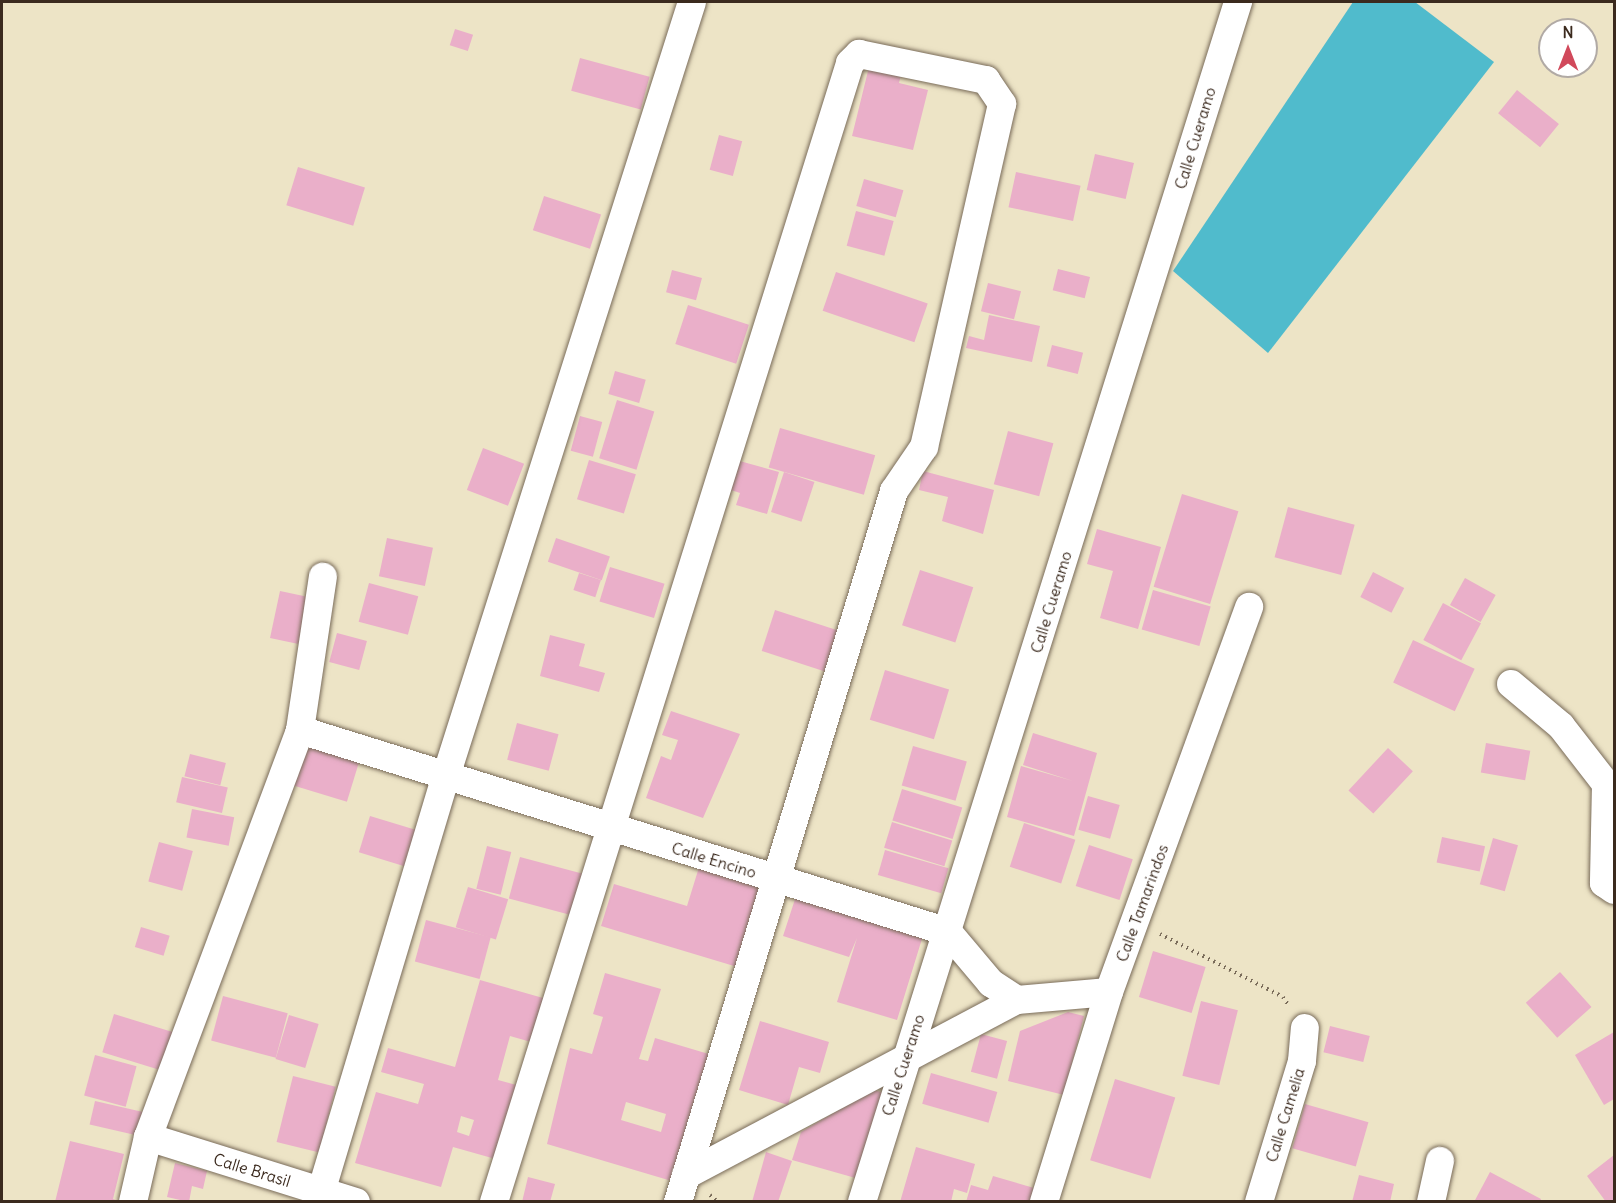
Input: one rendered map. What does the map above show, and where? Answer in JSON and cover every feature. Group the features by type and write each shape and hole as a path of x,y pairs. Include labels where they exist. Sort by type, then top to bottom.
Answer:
{"street":[{"path":"320,1196 446,776 692,2"},
{"name":"Calle Cueramo","path":"862,1202 902,1063 948,932 1238,2"},
{"path":"494,1202 608,827 850,63 859,54 986,80 1002,104 924,447 894,491 682,1188"},
{"path":"133,1202 148,1137 300,730 323,577"},
{"name":"Calle Tamarindos","path":"1044,1202 1108,992 1249,607"},
{"path":"1511,684 1561,726 1606,784 1604,883 1614,890"},
{"name":"Calle Encino","path":"300,730 948,932"},
{"path":"948,932 991,983 1017,1000"},
{"path":"682,1188 1017,1000 1108,992"},
{"name":"Calle Camelia","path":"1259,1202 1302,1061 1305,1028"},
{"name":"Calle Brasil","path":"148,1137 320,1196 356,1202"},
{"path":"1431,1202 1440,1161"}],"path":[{"path":"1135,923 1283,997 1305,1028"}],"water":[{"path":"1353,2 1415,2 1494,62 1268,353 1173,271"}],"building":[{"path":"455,29 473,35 468,51 450,45"},
{"path":"580,58 650,77 641,109 571,91"},
{"path":"870,63 902,71 899,83 928,90 913,150 852,136"},
{"path":"1517,90 1559,124 1540,147 1498,113"},
{"path":"719,135 742,141 733,176 710,170"},
{"path":"1095,154 1134,163 1126,199 1087,190"},
{"path":"298,167 365,187 353,226 286,205"},
{"path":"1016,172 1081,186 1073,221 1009,207"},
{"path":"864,179 903,190 896,217 856,206"},
{"path":"544,196 601,215 590,249 533,230"},
{"path":"856,211 894,221 884,256 847,246"},
{"path":"1058,269 1090,277 1085,298 1053,290"},
{"path":"672,270 702,278 696,300 666,292"},
{"path":"836,272 928,304 914,342 823,311"},
{"path":"988,283 1021,291 1014,319 981,311"},
{"path":"688,305 749,325 736,364 675,344"},
{"path":"989,315 1040,326 1032,362 966,348 969,336 984,340"},
{"path":"1052,345 1083,353 1078,374 1047,366"},
{"path":"615,371 646,380 639,403 608,394"},
{"path":"617,400 654,411 636,470 599,458"},
{"path":"580,416 602,422 593,457 571,451"},
{"path":"780,428 875,455 864,495 769,467"},
{"path":"1008,431 1053,443 1039,496 994,484"},
{"path":"483,448 524,464 508,506 467,490"},
{"path":"589,460 636,474 624,514 577,499"},
{"path":"736,460 779,472 767,514 736,505 740,493 728,489"},
{"path":"923,471 994,490 983,534 942,521 948,497 919,490"},
{"path":"784,472 814,482 801,522 771,512"},
{"path":"1182,494 1238,511 1210,604 1154,587"},
{"path":"1288,507 1355,525 1341,575 1275,557"},
{"path":"1097,529 1161,547 1138,629 1100,618 1113,571 1087,564"},
{"path":"387,538 433,548 425,586 379,576"},
{"path":"556,538 610,557 602,580 548,562"},
{"path":"610,567 665,584 654,618 599,601"},
{"path":"920,570 973,587 955,642 902,625"},
{"path":"1373,572 1404,588 1391,613 1360,597"},
{"path":"579,573 601,580 595,597 573,590"},
{"path":"1465,578 1496,595 1481,622 1450,605"},
{"path":"369,583 418,596 408,635 359,622"},
{"path":"1153,590 1211,607 1199,646 1142,629"},
{"path":"280,591 308,597 298,644 270,638"},
{"path":"1443,603 1481,623 1461,660 1423,640"},
{"path":"775,610 840,631 826,672 762,651"},
{"path":"337,633 367,641 359,670 329,662"},
{"path":"550,635 585,644 579,666 605,673 599,692 540,676"},
{"path":"1413,640 1475,669 1455,711 1393,683"},
{"path":"885,670 949,690 934,739 870,720"},
{"path":"671,711 740,734 703,818 646,798 661,756 671,760 678,740 662,735"},
{"path":"517,723 559,734 549,771 507,760"},
{"path":"1033,733 1097,753 1074,836 1007,817 1021,766 1073,781 1023,765"},
{"path":"302,740 360,758 347,802 289,784"},
{"path":"1486,743 1530,751 1525,780 1481,773"},
{"path":"913,746 967,761 956,801 902,785"},
{"path":"1388,748 1413,771 1373,814 1348,790"},
{"path":"190,754 226,763 220,785 184,776"},
{"path":"182,777 228,788 222,813 176,802"},
{"path":"902,789 962,807 953,839 892,821"},
{"path":"1088,796 1120,805 1110,839 1078,830"},
{"path":"192,809 234,817 229,846 186,837"},
{"path":"370,816 418,831 407,867 359,852"},
{"path":"892,822 952,840 944,866 884,848"},
{"path":"1024,823 1075,840 1061,883 1010,867"},
{"path":"1442,837 1485,846 1480,872 1437,862"},
{"path":"1493,838 1518,845 1505,891 1480,884"},
{"path":"159,842 193,851 182,891 148,882"},
{"path":"1089,845 1133,859 1119,900 1076,886"},
{"path":"487,846 511,852 501,895 476,889"},
{"path":"885,850 948,868 941,893 878,875"},
{"path":"520,857 583,874 572,915 509,899"},
{"path":"700,864 770,885 744,969 601,926 614,884 687,906"},
{"path":"468,887 508,899 496,939 456,927"},
{"path":"798,890 925,929 897,1020 837,1002 857,938 849,957 783,936"},
{"path":"426,920 491,937 480,979 415,962"},
{"path":"141,927 170,936 164,956 135,947"},
{"path":"1153,951 1206,967 1192,1013 1139,997"},
{"path":"1560,972 1591,1007 1557,1038 1526,1003"},
{"path":"605,973 661,989 639,1059 648,1061 655,1038 712,1055 675,1182 547,1144 570,1048 592,1054 603,1017 593,1014","holes":["626,1102 666,1114 661,1132 621,1120"]},
{"path":"480,980 550,1000 538,1044 510,1036 498,1080 520,1086 499,1160 453,1147 441,1187 355,1163 376,1092 418,1104 424,1084 381,1072 388,1048 455,1067","holes":["461,1116 474,1120 469,1136 457,1132"]},
{"path":"223,996 288,1013 276,1058 211,1040"},
{"path":"1201,1001 1238,1010 1219,1085 1182,1076"},
{"path":"1068,1012 1084,1016 1064,1095 1008,1081 1020,1031"},
{"path":"114,1014 173,1032 162,1070 102,1052"},
{"path":"289,1015 319,1024 305,1068 276,1059"},
{"path":"760,1021 829,1042 820,1073 799,1067 788,1105 739,1090"},
{"path":"1330,1026 1370,1036 1363,1062 1323,1052"},
{"path":"1614,1032 1614,1099 1604,1105 1575,1055"},
{"path":"981,1034 1007,1041 997,1079 971,1072"},
{"path":"95,1055 137,1066 126,1107 84,1096"},
{"path":"931,1073 997,1092 989,1123 922,1104"},
{"path":"293,1076 336,1087 319,1153 277,1142"},
{"path":"1115,1079 1175,1097 1150,1179 1090,1160"},
{"path":"873,1090 885,1093 859,1179 792,1160 801,1132"},
{"path":"95,1101 151,1114 145,1137 90,1124"},
{"path":"1305,1104 1368,1122 1356,1166 1292,1148"},
{"path":"70,1141 124,1154 113,1199 121,1202 55,1202"},
{"path":"916,1147 975,1164 967,1193 954,1189 951,1202 900,1202"},
{"path":"766,1152 792,1161 778,1202 752,1202"},
{"path":"1614,1155 1614,1202 1606,1202 1587,1176"},
{"path":"175,1163 207,1171 203,1189 192,1186 189,1202 167,1197"},
{"path":"1490,1172 1541,1199 1540,1202 1474,1202"},
{"path":"1359,1175 1394,1184 1390,1202 1352,1202"},
{"path":"993,1176 1034,1188 1030,1202 966,1202 971,1185 988,1190"},
{"path":"528,1177 555,1184 550,1202 522,1202"}]}
